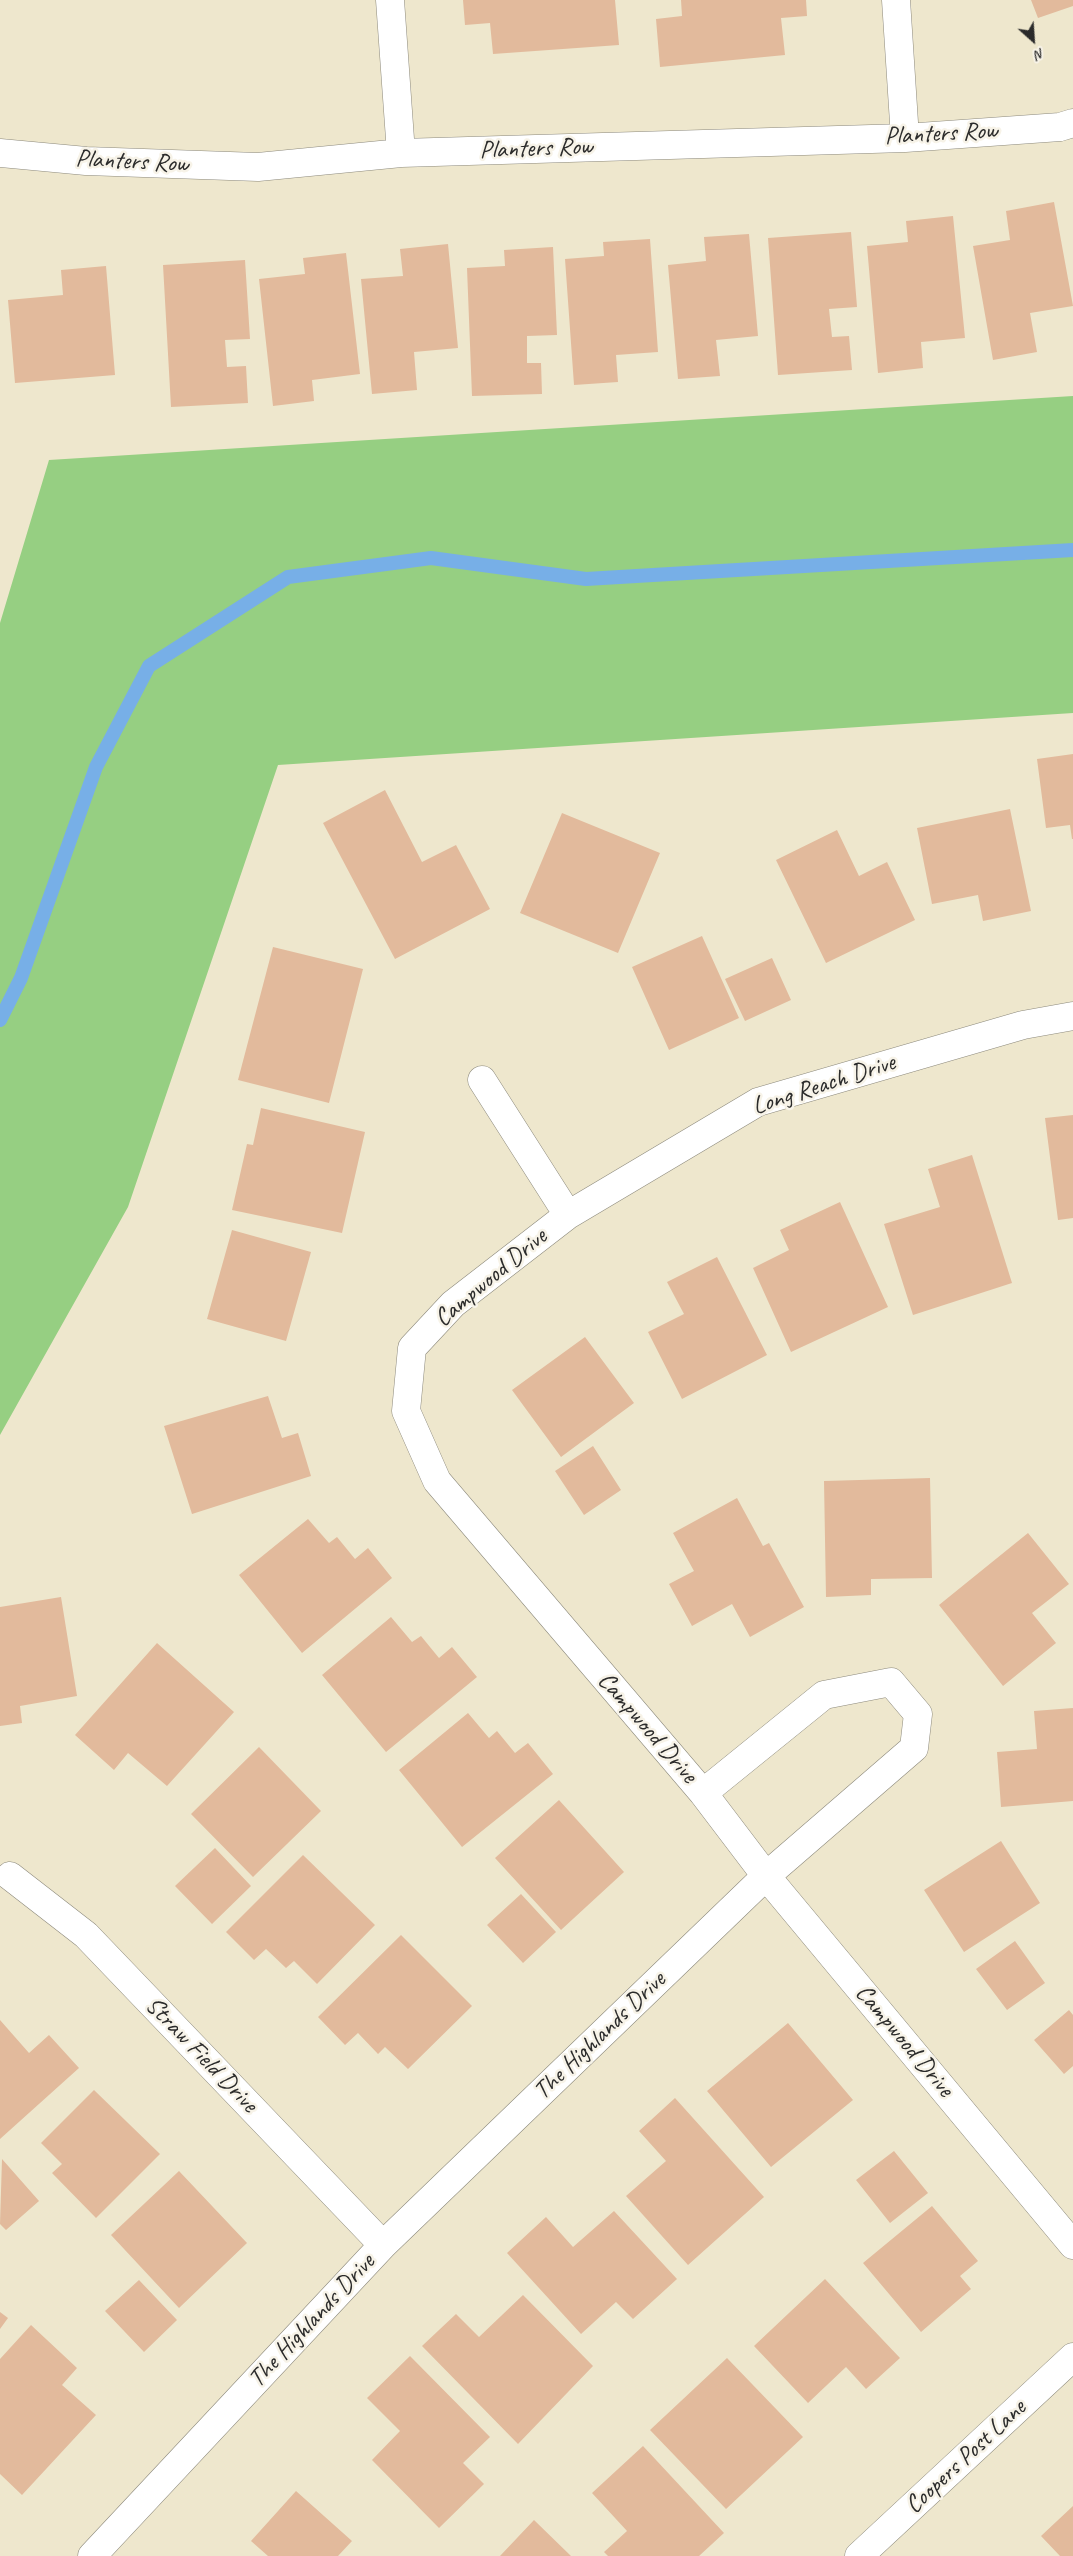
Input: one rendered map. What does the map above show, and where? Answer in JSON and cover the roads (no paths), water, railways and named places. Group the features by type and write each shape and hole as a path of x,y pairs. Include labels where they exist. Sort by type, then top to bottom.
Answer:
{"street":[{"path":"390,0 401,153"},
{"path":"896,0 906,138"},
{"name":"Planters Row","path":"0,153 86,161 258,167 401,153 906,138 1060,127 1073,124"},
{"name":"Long Reach Drive","path":"568,1215 758,1102 1022,1024 1073,1016"},
{"path":"482,1080 568,1215"},
{"name":"Campwood Drive","path":"568,1215 453,1304 412,1348 406,1411 437,1481 702,1793 766,1876 1073,2245"},
{"name":"The Highlands Drive","path":"92,2556 384,2245 766,1876 914,1748 918,1714 891,1682 824,1695 702,1793"},
{"name":"Straw Field Drive","path":"10,1876 86,1935 384,2245"},
{"name":"Coopers Post Lane","path":"859,2556 1073,2357"}],"waterway":[{"path":"0,1020 21,978 96,767 149,666 288,577 431,558 586,579 1073,550"}]}
